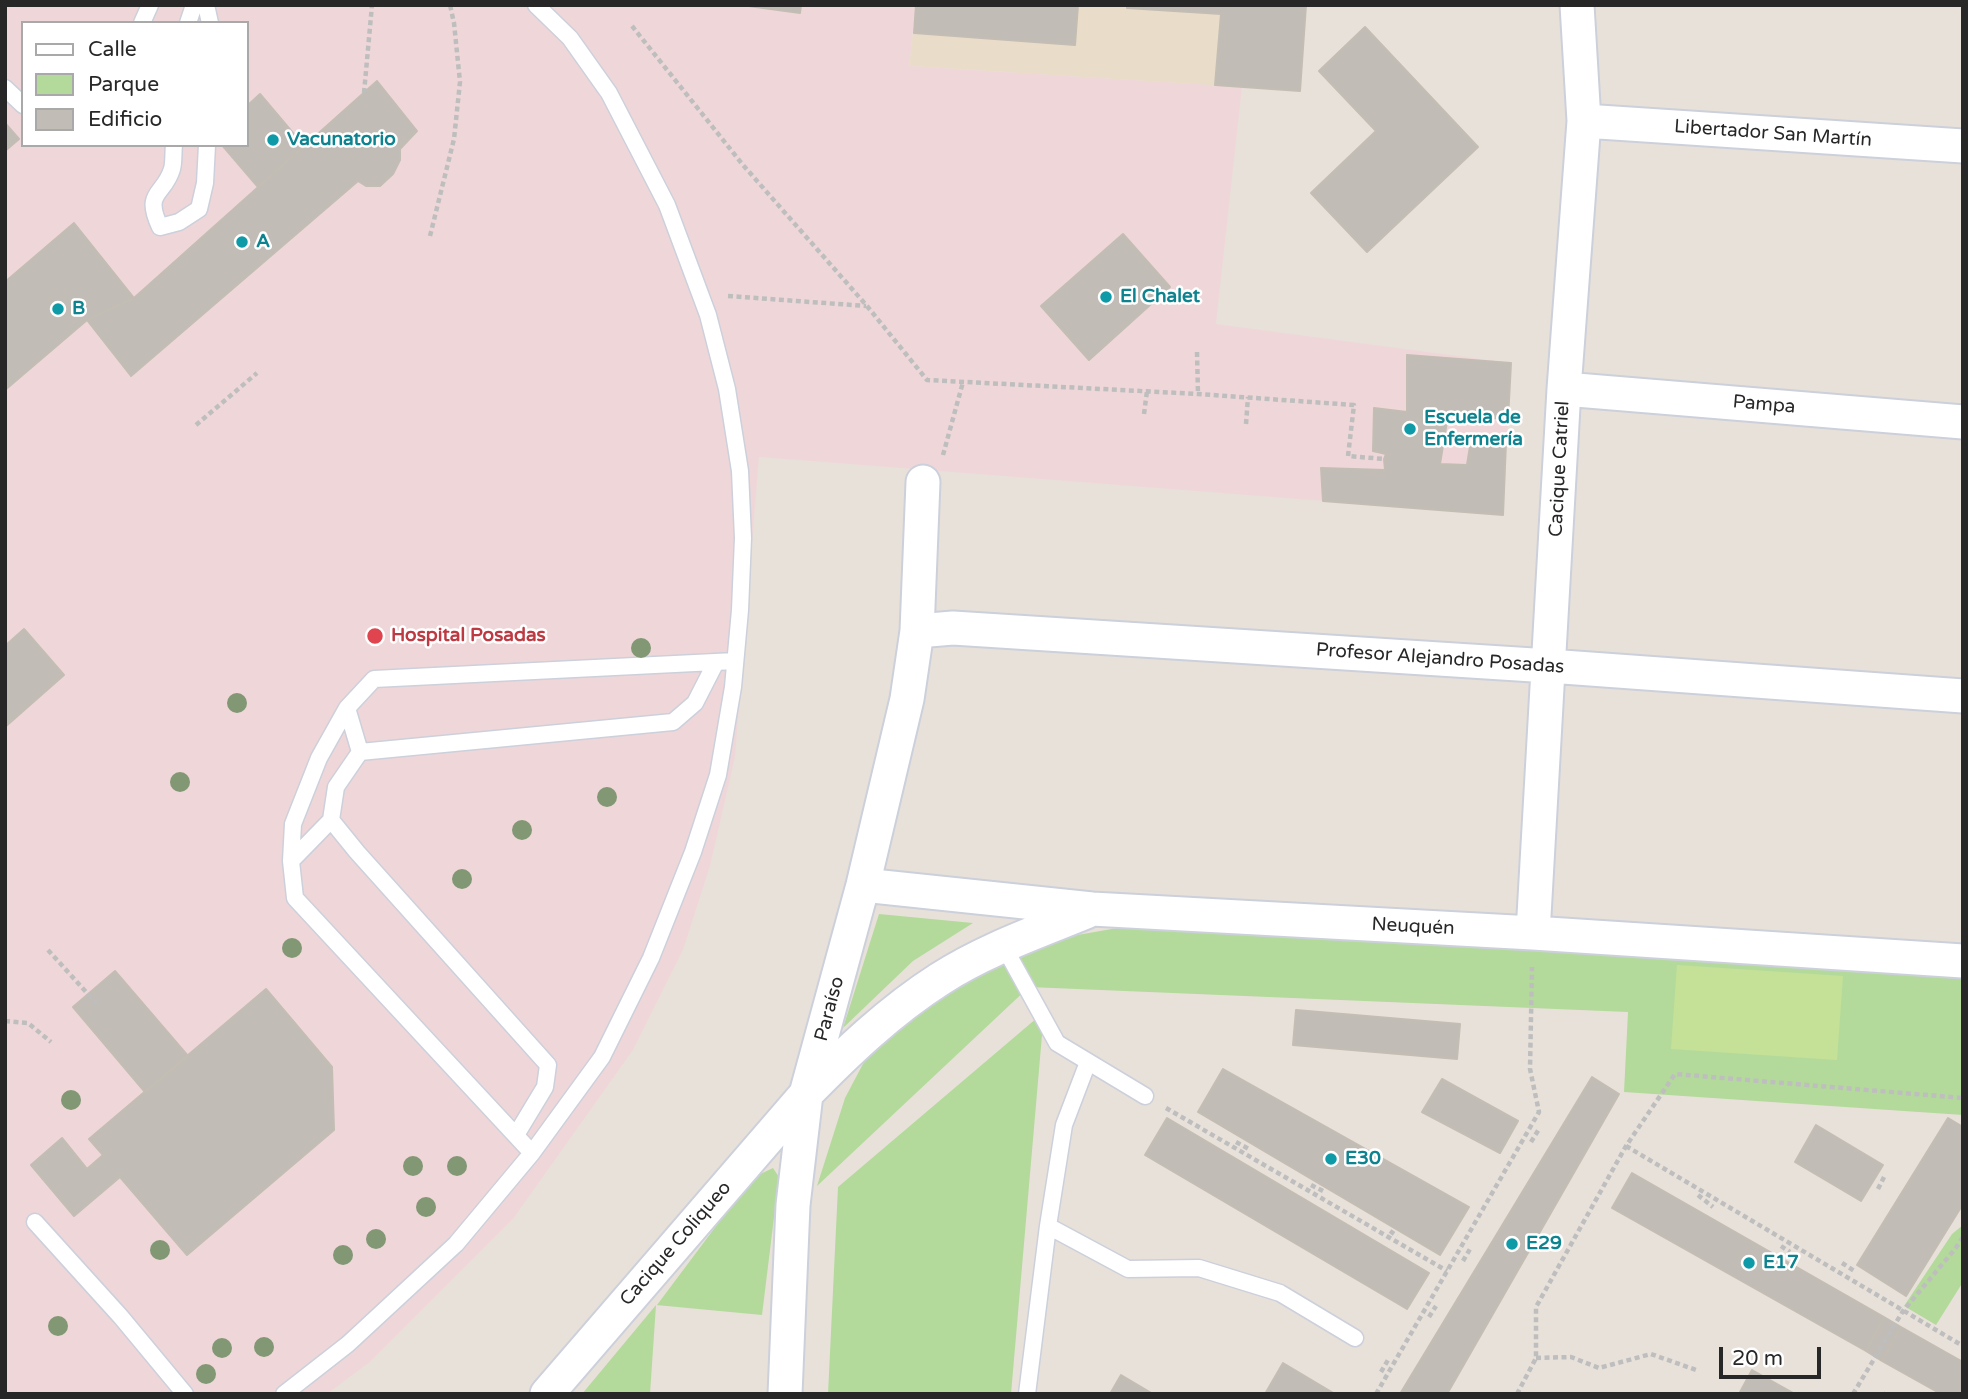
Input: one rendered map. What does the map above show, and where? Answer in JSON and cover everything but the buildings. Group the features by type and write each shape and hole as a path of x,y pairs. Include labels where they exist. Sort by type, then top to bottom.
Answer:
{"street":[{"name":"Cacique Catriel","path":"1533,933 1564,389 1584,121 1577,5"},
{"name":"Libertador San Martín","path":"1584,121 1963,146"},
{"name":"Pampa","path":"1564,389 1963,422"},
{"name":"Paraíso","path":"785,1394 793,1205 806,1094 863,886 907,699 917,631 932,472"},
{"name":"Profesor Alejandro Posadas","path":"917,631 953,628 1549,666 1963,696"},
{"name":"Neuquén","path":"863,886 1092,909 1533,933 1963,961"},
{"name":"Cacique Coliqueo","path":"547,1394 806,1094 848,1052 898,1009 941,978 1003,945 1092,909"}],"lane":[{"path":"143,21 150,5"},
{"path":"284,1394 348,1343 456,1244 532,1153 602,1057 651,958 693,852 718,775 733,687 743,538 740,471 727,389 708,315 667,205 609,93 570,38 536,5"},
{"path":"5,88 21,103"},
{"path":"174,147 172,169 153,200 160,227 179,222 199,209 205,183 207,147"},
{"path":"532,1153 295,898 291,861 293,824 319,758 347,708 374,679 735,661"},
{"path":"360,752 673,722 695,703 716,662"},
{"path":"347,708 360,752"},
{"path":"291,861 331,820 336,787 360,752"},
{"path":"331,820 548,1065 545,1087 516,1135"},
{"path":"1003,945 1057,1043 1145,1096"},
{"path":"1027,1394 1064,1125 1088,1062"},
{"path":"35,1222 121,1317 185,1394"},
{"path":"1048,1226 1128,1269 1199,1268 1280,1293 1355,1338"}],"path":[{"path":"364,93 372,5"},
{"path":"430,236 454,139 460,82 450,5"},
{"path":"632,26 743,164 928,380 1354,405 1348,456 1384,459"},
{"path":"700,294 867,306"},
{"path":"1197,352 1198,394"},
{"path":"196,425 257,373"},
{"path":"932,472 963,382"},
{"path":"1144,414 1147,391"},
{"path":"1246,424 1248,397"},
{"path":"1376,1394 1539,1112 1530,1069 1533,933"},
{"path":"48,950 97,1004"},
{"path":"5,1021 28,1023 51,1042"},
{"path":"1517,1394 1536,1358 1536,1307 1626,1146 1675,1074 1963,1098"},
{"path":"1145,1096 1447,1271"},
{"path":"1531,1142 1539,1129"},
{"path":"1236,1142 1249,1149"},
{"path":"1626,1146 1963,1346"},
{"path":"1878,1189 1884,1177"},
{"path":"1311,1185 1323,1191"},
{"path":"1698,1195 1713,1207"},
{"path":"1390,1231 1397,1236"},
{"path":"1853,1394 1903,1311 1963,1237"},
{"path":"1781,1246 1790,1252"},
{"path":"1955,1249 1963,1246"},
{"path":"1463,1261 1471,1249"},
{"path":"1842,1263 1856,1272"},
{"path":"1429,1317 1436,1306"},
{"path":"1536,1358 1571,1357 1599,1368 1651,1354 1699,1371"},
{"path":"1381,1372 1388,1360"}],"shaded area":[{"name":"Hospital Posadas","path":"5,5 916,5 909,66 1242,87 1216,324 1511,363 1503,515 759,457 735,757 710,866 683,950 633,1050 513,1219 370,1362 327,1394 5,1394"},
{"path":"916,5 1306,5 1300,91 909,66"}],"green space":[{"path":"879,914 973,923 913,961 843,1028"},
{"path":"1123,927 1258,936 1963,969 1963,1115 1624,1092 1628,1012 1029,987 817,1186 845,1098 864,1062 928,1001 1049,940"},
{"path":"1677,965 1843,976 1837,1060 1671,1049"},
{"path":"1044,1012 1011,1394 828,1394 838,1187"},
{"path":"773,1168 779,1177 762,1315 656,1305 752,1178"},
{"path":"1963,1225 1963,1282 1936,1325 1904,1306 1952,1234"},
{"path":"656,1305 650,1394 582,1394"}],"place":[{"name":"Vacunatorio","path":"273,140"},
{"name":"A","path":"242,242"},
{"name":"El Chalet","path":"1106,297"},
{"name":"B","path":"58,309"},
{"name":"Escuela de Enfermería","path":"1410,429"},
{"name":"Hospital Posadas","path":"375,636"},
{"name":"E30","path":"1331,1159"},
{"name":"E29","path":"1512,1244"},
{"name":"E17","path":"1749,1263"}]}
